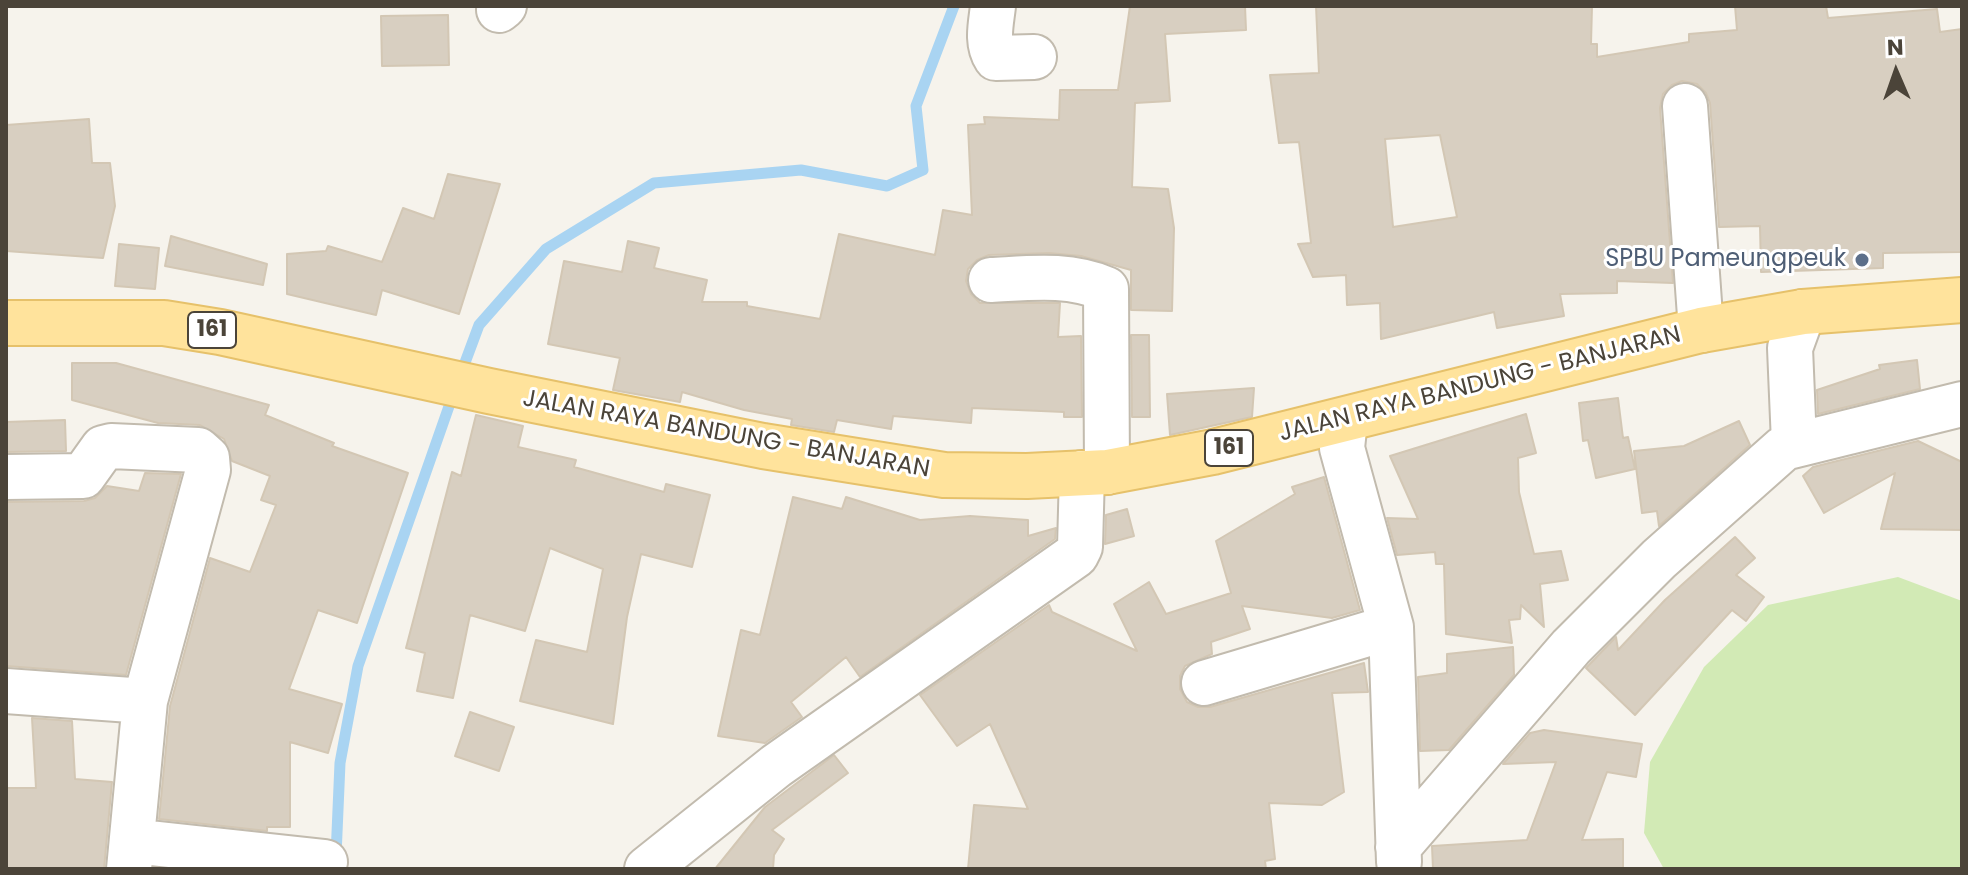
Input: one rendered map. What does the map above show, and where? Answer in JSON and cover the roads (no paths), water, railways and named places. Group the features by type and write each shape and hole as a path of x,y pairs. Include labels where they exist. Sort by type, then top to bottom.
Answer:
{"main road":[{"name":"JALAN RAYA BANDUNG - BANJARAN","path":"6,323 164,323 220,332 489,391 763,446 944,475 1094,473 1213,452 1701,330 1803,312 1962,300"}],"street":[{"path":"993,6 990,44 996,58 1034,57"},
{"path":"1685,106 1701,330"},
{"path":"647,869 776,766 1076,555 1094,473 1106,289 1088,281 1054,276 991,280"},
{"path":"1794,443 1790,348 1803,312"},
{"path":"1398,858 1571,647 1659,559 1794,443 1962,404"},
{"path":"1345,420 1342,448 1391,627 1398,858"},
{"path":"6,477 70,479 83,476 103,448 111,446 198,450 207,458 208,470 145,701 130,855 325,862"},
{"path":"1204,683 1391,627"},
{"path":"6,691 145,701"}],"waterway":[{"path":"460,376 479,325 546,249 654,183 801,170 887,186 923,170 916,106 954,6"},
{"path":"336,856 340,763 358,666 454,392"}],"place":[{"name":"SPBU Pameungpeuk","path":"1862,260"}]}
